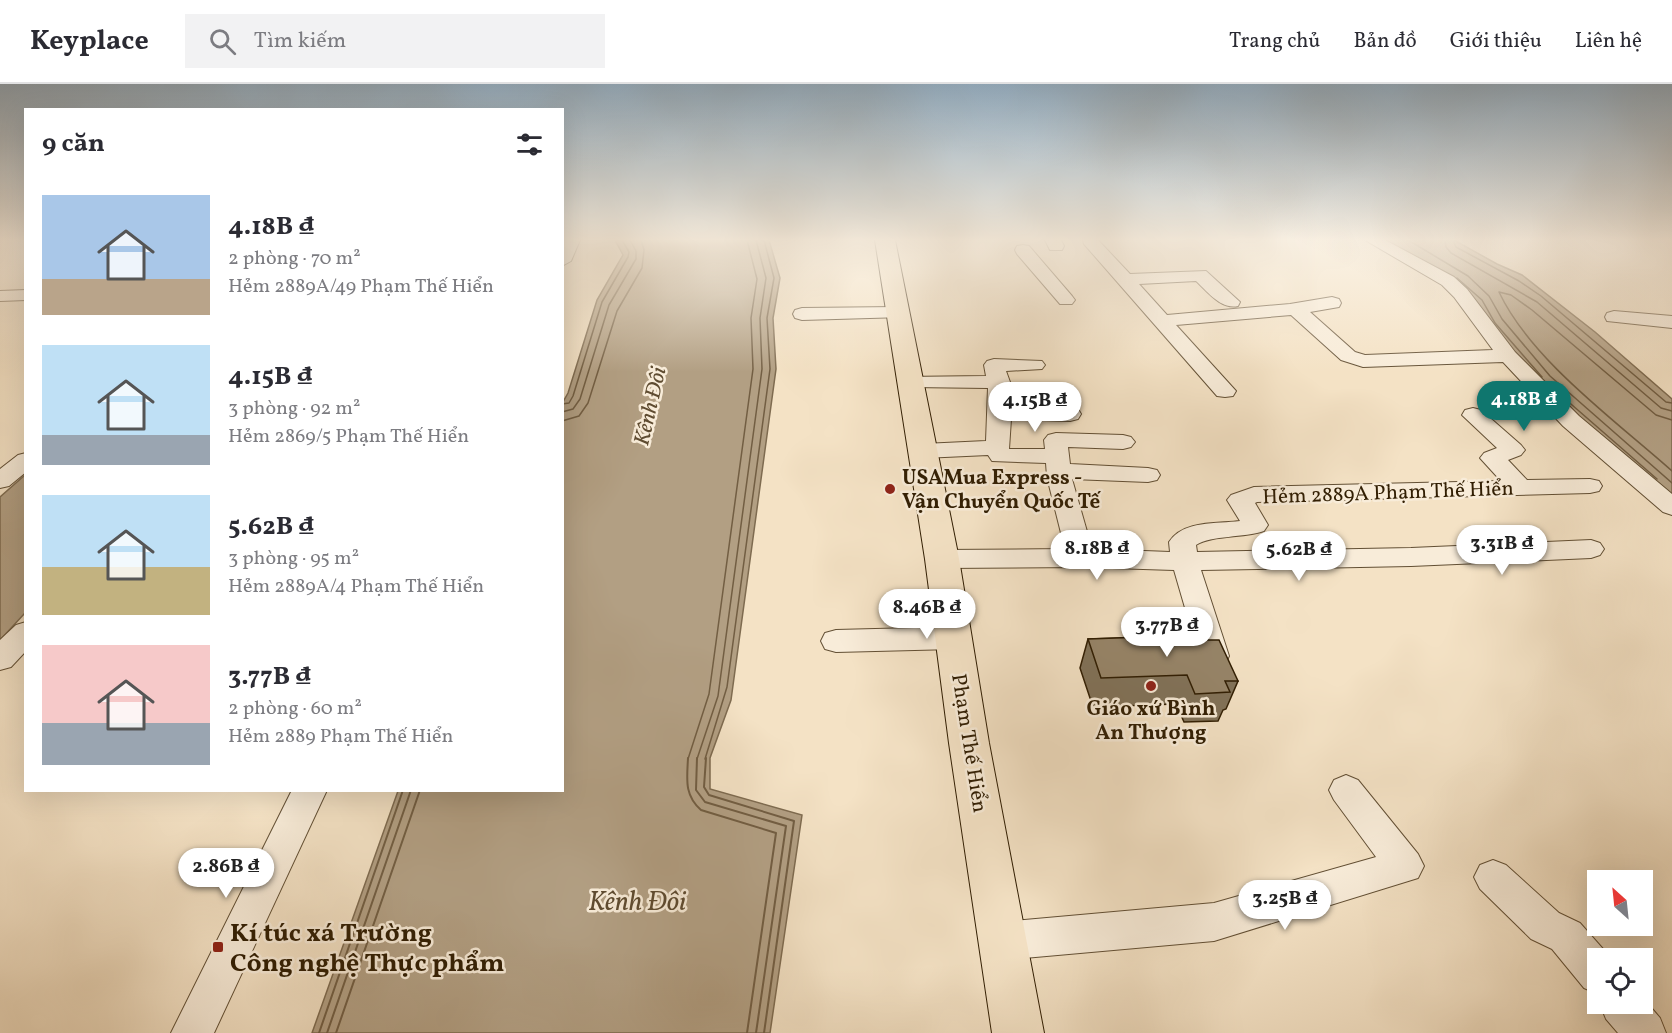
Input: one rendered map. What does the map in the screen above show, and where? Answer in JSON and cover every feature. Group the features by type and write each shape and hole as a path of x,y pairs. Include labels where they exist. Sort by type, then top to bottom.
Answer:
{"main road":[{"name":"Phạm Thế Hiển","path":"892,284 942,559 1018,1033"}],"street":[{"path":"1052,284 1066,300"},
{"path":"1129,284 1226,391"},
{"path":"1211,284 1231,302"},
{"path":"1452,284 1461,293 1508,356 1571,421 1672,507"},
{"path":"0,296 24,295"},
{"path":"1162,321 1226,313 1296,310 1332,303"},
{"path":"1296,310 1348,356 1363,361 1508,356"},
{"path":"802,314 897,313"},
{"path":"1614,316 1672,322"},
{"path":"1035,364 994,365 999,382 1002,412 997,448 1000,456 1148,475"},
{"path":"910,381 999,382"},
{"path":"1002,412 1070,414"},
{"path":"1473,415 1513,450 1492,458 1521,488"},
{"path":"1081,558 1057,463 1056,440 1123,442"},
{"path":"923,451 997,448"},
{"path":"0,481 24,462"},
{"name":"Hẻm 2889A Phạm Thế Hiển","path":"1185,561 1182,542 1189,536 1256,525 1240,500 1254,495 1590,486"},
{"path":"942,559 1081,558 1185,561 1411,557 1591,549"},
{"path":"1185,561 1214,656"},
{"path":"0,659 24,634"},
{"path":"836,641 954,638"},
{"path":"1002,941 1214,922 1405,866 1346,790"},
{"path":"192,1033 309,792"},
{"path":"1493,877 1545,926 1566,936 1587,961"},
{"path":"1629,1014 1645,1033"}],"water":[{"name":"Kênh Đôi","path":"606,284 779,284 773,318 776,369 731,700 710,758 710,789 802,815 770,1033 312,1033 398,792 564,792 564,400 597,300"},
{"path":"1447,284 1534,284 1595,332 1672,399 1672,501 1584,425 1491,327 1478,305"},
{"path":"24,476 24,614 0,640 0,497"}],"building":[{"path":"1198,624 1206,640 1219,640 1238,681 1225,681 1230,692 1195,694 1187,675 1101,678 1088,639 1169,636 1164,625"}],"place":[{"name":"USAMua Express - Vận Chuyển Quốc Tế","path":"890,489"},
{"name":"Giáo xứ Bình An Thượng","path":"1151,686"},
{"name":"Kí túc xá Trường Công nghệ Thực phẩm","path":"218,947"}]}
